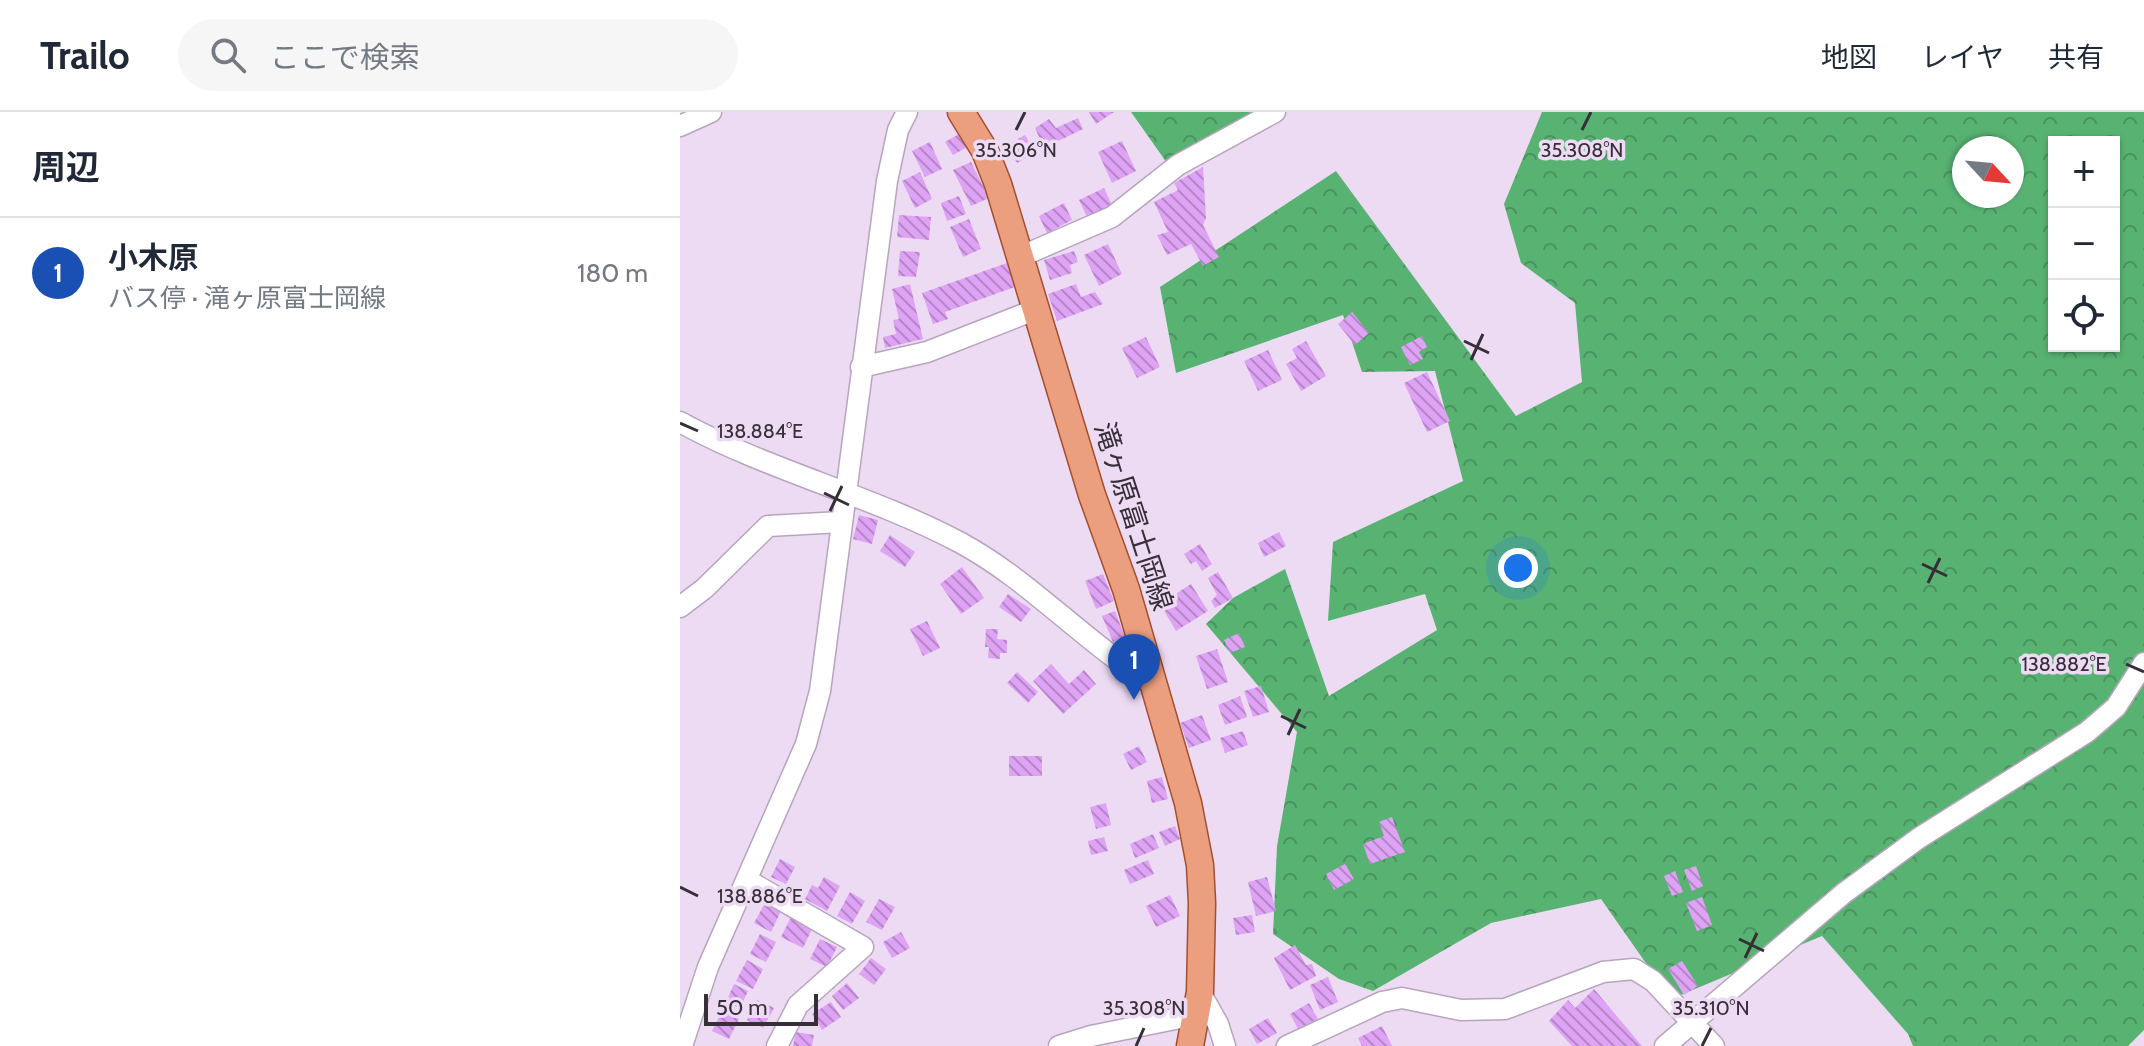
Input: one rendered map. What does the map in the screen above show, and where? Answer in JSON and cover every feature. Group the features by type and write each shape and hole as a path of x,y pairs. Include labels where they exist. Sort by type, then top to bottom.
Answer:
{"main road":[{"name":"滝ヶ原富士岡線","path":"961,112 989,162 1022,256 1092,495 1126,589 1188,803 1200,865 1202,903 1197,1003 1190,1046"}],"street":[{"path":"680,126 711,112"},
{"path":"682,1046 708,967 810,730 820,691 887,181 898,130 907,112"},
{"path":"1022,256 1112,217 1178,165 1275,112"},
{"path":"861,367 927,352 1037,309"},
{"path":"680,422 712,439 914,520 964,544 1026,587 1123,666 1153,684"},
{"path":"680,607 705,588 768,526 841,522"},
{"path":"1665,1046 1844,893 1919,838 2087,732 2116,707 2144,663"},
{"path":"747,880 863,947 798,1005 777,1046"},
{"path":"1287,1046 1382,1002 1402,998 1461,1010 1505,1009 1603,972 1634,969 1653,981 1693,1020 1714,1046"},
{"path":"1059,1046 1197,1003 1218,1024 1225,1046"}],"green space":[{"path":"1131,112 1252,112 1167,163"},
{"path":"1542,112 2144,112 2144,1030 2128,1046 1913,1046 1908,1034 1822,936 1671,999 1601,899 1491,923 1373,991 1339,979 1273,934 1277,846 1297,732 1206,624 1233,598 1285,569 1329,696 1437,630 1425,594 1328,621 1333,542 1463,481 1435,371 1362,372 1343,315 1176,373 1160,287 1336,171 1516,416 1582,382 1575,303 1521,263 1504,204"}],"building":[{"path":"1089,112 1114,112 1096,124"},
{"path":"1078,118 1083,129 1044,148 1035,128 1049,119 1056,128"},
{"path":"959,134 967,147 953,155 945,142"},
{"path":"1025,135 1035,153 1017,163 1007,145"},
{"path":"1122,141 1136,171 1112,183 1098,152"},
{"path":"930,142 942,169 925,177 912,151"},
{"path":"971,162 989,198 971,206 953,170"},
{"path":"1203,167 1206,218 1203,225 1219,257 1203,266 1191,244 1167,255 1157,235 1168,232 1154,202 1178,190 1174,183"},
{"path":"920,172 932,199 915,208 902,181"},
{"path":"1104,188 1112,205 1087,217 1079,200"},
{"path":"959,196 966,214 947,221 941,203"},
{"path":"1064,203 1072,220 1047,233 1039,216"},
{"path":"899,215 931,217 929,240 897,237"},
{"path":"969,219 981,249 963,257 950,227"},
{"path":"1108,244 1122,274 1099,286 1084,255"},
{"path":"900,251 920,252 916,277 898,276"},
{"path":"1074,251 1078,262 1070,265 1072,273 1050,280 1044,260"},
{"path":"1007,263 1015,287 945,312 948,319 933,324 922,293"},
{"path":"910,284 923,339 885,348 883,337 896,334 893,320 899,319 892,289"},
{"path":"1076,284 1081,297 1095,292 1103,304 1057,321 1048,294"},
{"path":"1352,312 1369,333 1355,345 1338,324"},
{"path":"1422,336 1427,347 1419,352 1423,359 1410,365 1401,347"},
{"path":"1146,337 1160,367 1137,378 1122,348"},
{"path":"1306,341 1326,376 1301,391 1286,364 1297,358 1292,349"},
{"path":"1268,350 1282,380 1258,391 1244,361"},
{"path":"1427,372 1450,421 1427,432 1404,383"},
{"path":"859,515 878,520 872,544 853,539"},
{"path":"1279,532 1286,546 1264,557 1258,543"},
{"path":"890,535 915,552 905,567 880,551"},
{"path":"1200,544 1212,564 1202,571 1196,561 1191,564 1184,554"},
{"path":"962,567 984,598 961,614 940,584"},
{"path":"1218,572 1233,598 1215,608 1211,601 1217,595 1208,578"},
{"path":"1103,574 1114,601 1096,609 1085,581"},
{"path":"1191,584 1208,611 1176,631 1160,604"},
{"path":"1008,594 1031,609 1021,622 999,607"},
{"path":"1115,611 1125,637 1113,642 1102,616"},
{"path":"927,621 940,648 923,656 910,629"},
{"path":"986,629 998,629 997,639 1007,640 1007,653 1000,653 1000,659 988,658"},
{"path":"1239,633 1245,647 1230,653 1224,640"},
{"path":"1217,649 1228,682 1207,689 1196,656"},
{"path":"1051,664 1069,684 1084,670 1096,684 1063,714 1033,681"},
{"path":"1017,672 1038,692 1028,703 1007,683"},
{"path":"1261,686 1269,712 1253,717 1244,691"},
{"path":"1240,696 1247,717 1225,725 1218,705"},
{"path":"1202,715 1211,740 1189,748 1180,723"},
{"path":"1243,731 1248,745 1225,753 1220,738"},
{"path":"1139,746 1147,762 1131,770 1123,754"},
{"path":"1009,756 1042,756 1042,776 1009,776"},
{"path":"1162,777 1168,799 1152,803 1147,781"},
{"path":"1106,803 1111,825 1096,829 1090,807"},
{"path":"1392,817 1405,852 1370,864 1363,844 1384,836 1379,822"},
{"path":"1175,826 1180,839 1165,846 1159,832"},
{"path":"1153,834 1159,848 1135,858 1130,844"},
{"path":"1104,837 1108,851 1091,855 1088,841"},
{"path":"780,859 795,867 786,884 771,877"},
{"path":"1148,860 1154,874 1130,884 1124,870"},
{"path":"1345,864 1354,879 1334,890 1326,874"},
{"path":"1696,866 1703,886 1692,891 1684,870"},
{"path":"1675,871 1683,892 1672,896 1664,876"},
{"path":"824,877 840,886 827,911 805,899 812,885 818,888"},
{"path":"1267,877 1276,911 1256,916 1248,882"},
{"path":"850,892 865,901 852,924 837,916"},
{"path":"1170,895 1180,916 1156,927 1146,906"},
{"path":"1702,897 1712,925 1697,931 1686,903"},
{"path":"879,899 895,907 882,930 866,922"},
{"path":"765,903 781,911 771,932 754,923"},
{"path":"1252,915 1255,932 1236,935 1233,918"},
{"path":"791,917 813,927 803,948 781,937"},
{"path":"901,932 910,948 892,958 883,942"},
{"path":"760,934 776,942 766,962 750,954"},
{"path":"820,939 837,947 827,967 810,959"},
{"path":"1295,945 1306,965 1312,964 1316,976 1290,990 1274,958"},
{"path":"871,958 886,969 874,985 859,974"},
{"path":"747,960 763,969 753,989 736,981"},
{"path":"1682,961 1698,986 1684,995 1668,969"},
{"path":"1328,977 1338,1002 1320,1010 1310,985"},
{"path":"847,983 859,998 843,1010 832,996"},
{"path":"734,984 748,991 740,1008 726,1002"},
{"path":"1594,989 1642,1046 1572,1046 1549,1021 1568,1000 1575,1008"},
{"path":"757,1000 774,1008 763,1028 747,1020"},
{"path":"831,1002 841,1017 822,1030 812,1014"},
{"path":"1309,1003 1318,1019 1298,1029 1290,1014"},
{"path":"722,1011 739,1019 729,1039 712,1031"},
{"path":"1268,1018 1277,1033 1257,1044 1249,1029"},
{"path":"1382,1026 1392,1046 1362,1046 1358,1038"},
{"path":"796,1032 814,1035 812,1046 793,1046"}],"place":[{"name":"小木原","path":"1134,700"}]}
